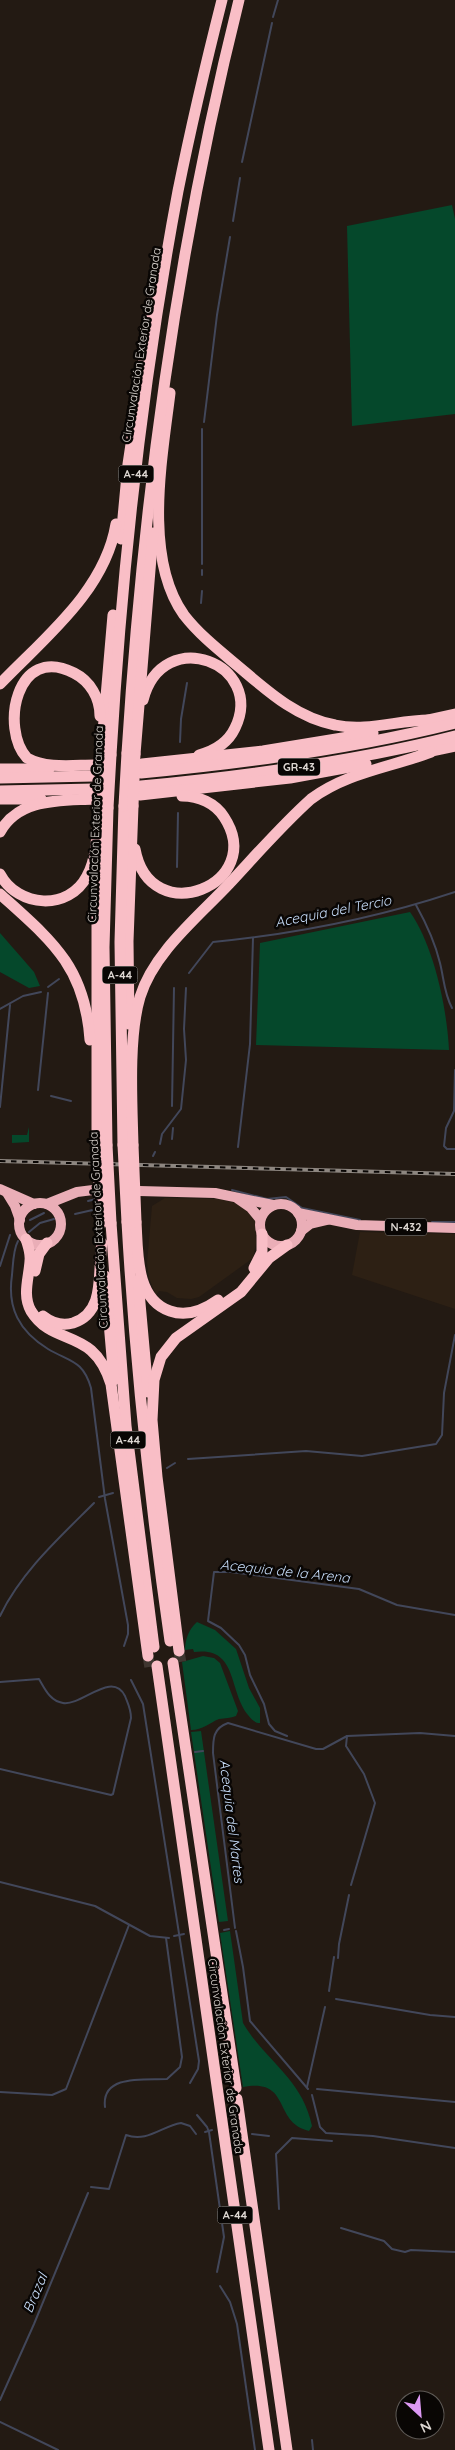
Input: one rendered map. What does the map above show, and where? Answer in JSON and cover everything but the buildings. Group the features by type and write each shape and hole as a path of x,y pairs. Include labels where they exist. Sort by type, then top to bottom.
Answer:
{"highway":[{"name":"Circunvalación Exterior de Granada","path":"222,0 198,98 178,194 136,472 120,622 118,762 112,798 120,942 138,1379 152,1512 187,1724 185,1735 286,2430 287,2450"},
{"name":"Circunvalación Exterior de Granada","path":"239,0 224,61 170,342 112,798 104,947 102,1145 106,1224 152,1661 167,1765 173,1785 269,2450"},
{"path":"102,735 128,464 157,278 172,207 178,194"},
{"path":"136,726 148,584 186,275 185,262"},
{"path":"0,684 82,598 103,568 115,532 123,477 128,464"},
{"path":"160,487 159,537 164,574 175,601 208,640 277,698 305,715 320,721 336,726 370,727 429,720"},
{"path":"118,762 136,726 146,688 151,679 165,664 174,660 196,658 206,660 224,669 235,684 240,703 240,713 233,732 218,747 204,754 176,762"},
{"path":"5,700 14,684 23,675 33,670 44,666 68,670 87,681 93,690 100,712 102,735 118,762"},
{"path":"176,762 343,739 455,714"},
{"path":"0,778 94,770 78,765 48,764 26,758 7,738 3,722"},
{"name":"GR-43","path":"176,762 141,769 214,766 316,752 455,723"},
{"name":"GR-43","path":"160,793 140,790 247,775 386,752 455,736"},
{"path":"128,1145 132,1110 136,1012 147,980 174,943 311,799 325,788 355,774 455,746"},
{"path":"160,793 290,778 431,752"},
{"path":"0,770 66,768 78,765"},
{"path":"0,791 112,798 132,824 137,858 146,876 161,888 172,892 194,893 203,890 222,877 228,867 233,850 231,831 222,814 206,801 196,797 160,793"},
{"path":"0,832 12,816 32,805 112,798"},
{"path":"0,874 13,890 32,900 52,901 64,898 74,892 87,876 97,836 112,798"},
{"path":"0,799 68,801"},
{"path":"132,824 128,941 130,1101 132,1110"},
{"path":"96,1105 97,836"},
{"path":"0,894 56,947 77,979 88,1020 96,1105 102,1145"},
{"path":"3,1191 34,1204 47,1204 78,1192 93,1190"},
{"path":"3,1191 16,1206 20,1228 26,1239 31,1260 26,1292 30,1309 48,1328 81,1343 98,1355 107,1373 114,1406"},
{"name":"N-432","path":"139,1191 185,1191 234,1197 273,1205 287,1205 298,1213 357,1226 455,1228"},
{"path":"78,1192 67,1202 60,1219 58,1234 47,1243 36,1262 33,1282 34,1300 40,1313 46,1318 53,1322 69,1324 86,1316 95,1302 99,1289 102,1243 106,1224"},
{"name":"N-432","path":"234,1197 252,1208 260,1219"},
{"path":"20,1220 25,1209 34,1204"},
{"path":"47,1204 57,1212 60,1219"},
{"path":"131,1222 146,1289 156,1303 174,1312 193,1312 218,1300 246,1278 262,1252 260,1219 263,1213 273,1205"},
{"path":"298,1213 301,1218 301,1230"},
{"name":"N-432","path":"287,1245 294,1241 301,1230 310,1224 330,1220"},
{"path":"262,1234 270,1243 287,1245"},
{"path":"26,1239 35,1244 47,1243"},
{"path":"102,1243 114,1406 125,1503 152,1661"},
{"path":"152,1420 154,1380 168,1347 189,1327 240,1292 269,1258 287,1245"},
{"path":"138,1259 142,1335 176,1657"},
{"path":"286,2430 292,2450"}],"shaded area":[{"path":"165,1198 218,1199 242,1204 255,1219 256,1243 253,1258 199,1297 191,1299 177,1298 167,1292 159,1291 156,1295 149,1278 147,1263 152,1206"},
{"path":"360,1232 455,1234 455,1309 352,1275"}],"green space":[{"path":"452,205 455,219 455,414 352,426 347,226"},
{"path":"410,912 426,942 438,978 449,1050 256,1045 260,943"},
{"path":"0,933 34,972 40,986 29,988 0,972"},
{"path":"29,1127 29,1142 12,1143 12,1135 27,1135"},
{"path":"197,1622 215,1630 236,1649 249,1688 260,1708 260,1723 254,1721 248,1715 237,1694 230,1672 218,1656 208,1652 194,1652 193,1649 185,1650 188,1635"},
{"path":"203,1656 214,1658 220,1663 238,1711 236,1716 219,1719 202,1728 191,1730 182,1662"},
{"path":"201,1731 228,1921 219,1922 191,1732"},
{"path":"230,1931 243,2023 252,2037 300,2095 312,2126 309,2131 298,2126 290,2119 276,2095 269,2089 258,2086 243,2087 220,1933"}],"waterway":[{"path":"273,17 278,0"},
{"path":"242,162 272,23"},
{"path":"233,221 240,178"},
{"path":"204,422 217,315 230,237"},
{"path":"202,429 202,564"},
{"path":"202,570 202,575"},
{"path":"201,603 202,591"},
{"path":"180,742 181,719 187,683"},
{"path":"177,867 178,813"},
{"name":"Acequia del Tercio","path":"189,973 213,942 244,939 336,924 396,910 455,892"},
{"path":"416,905 436,948 452,1008"},
{"path":"238,1147 250,1044 253,938"},
{"path":"48,987 59,979"},
{"path":"172,1106 174,988"},
{"path":"160,1144 162,1134 181,1109 186,1060 184,1029 186,988"},
{"path":"0,1009 23,996 41,992"},
{"path":"38,1090 48,993"},
{"path":"0,1107 10,1005"},
{"path":"455,1070 454,1111 446,1128 444,1146 447,1149 455,1149"},
{"path":"51,1096 71,1101"},
{"path":"172,1139 173,1128"},
{"path":"153,1156 155,1152"},
{"path":"232,1190 267,1199 286,1197 302,1208 360,1220"},
{"path":"88,1201 96,1199"},
{"path":"75,1214 97,1209"},
{"path":"30,1220 44,1213"},
{"path":"29,1232 40,1223 54,1219"},
{"path":"432,1222 455,1222"},
{"path":"0,1266 10,1235"},
{"path":"18,1241 14,1253 11,1287 11,1298 17,1318 29,1334 38,1342 80,1367 88,1379 91,1388 105,1499 128,1625 128,1634 124,1646"},
{"path":"188,1459 306,1451 362,1456 436,1444 442,1435 444,1393 455,1335"},
{"path":"167,1468 175,1463"},
{"path":"99,1497 113,1493"},
{"path":"0,1616 30,1570 94,1503"},
{"name":"Acequia de la Arena","path":"287,1736 275,1731 269,1724 264,1704 250,1675 245,1655 239,1645 221,1628 208,1621 214,1572 231,1572 359,1589 397,1605 455,1615"},
{"path":"0,1682 39,1679 51,1697 63,1703 79,1700 96,1691 112,1687 119,1689 125,1696 131,1718 113,1794 111,1795 0,1769"},
{"path":"131,1680 143,1704 199,2061 198,2069 190,2083"},
{"path":"235,1928 213,1753 214,1739 219,1728 228,1723 316,1749 323,1749 347,1736 420,1733 455,1736"},
{"path":"347,1736 346,1746 364,1774 375,1803 351,1885"},
{"path":"195,1752 203,1751"},
{"path":"0,1882 95,1906 150,1936 169,1938"},
{"path":"338,1958 349,1895"},
{"path":"0,2092 52,2095 66,2089 129,1925"},
{"path":"224,1930 229,1929"},
{"name":"Acequia del Martes","path":"236,1931 250,2021 308,2089"},
{"path":"174,1936 184,1934"},
{"path":"105,2107 106,2096 110,2089 117,2084 126,2081 167,2079 180,2067 182,2057 166,1938"},
{"path":"329,1991 334,1957"},
{"name":"Acequia del Martes","path":"336,1999 430,2015 455,2017"},
{"name":"Acequia del Martes","path":"307,2087 325,2007"},
{"name":"Acequia del Martes","path":"317,2089 455,2102"},
{"name":"Acequia del Martes","path":"312,2095 320,2127 326,2133 373,2136 455,2148"},
{"path":"197,2115 209,2132 224,2237 217,2272"},
{"name":"Brazal","path":"91,2187 109,2189 126,2135 134,2137 148,2136 181,2123 190,2126 196,2134"},
{"path":"205,2132 212,2130"},
{"path":"252,2134 269,2136"},
{"path":"279,2209 276,2154 292,2138 332,2141"},
{"name":"Brazal","path":"0,2400 34,2324 88,2193"},
{"path":"341,2228 384,2241 392,2249 405,2252 411,2250 455,2252"},
{"path":"220,2286 230,2302 237,2324 255,2450"},
{"path":"0,2422 58,2450"},
{"path":"312,2440 313,2450"}],"tunnel":[{"path":"179,1651 181,1663"},
{"path":"148,1656 150,1668"}],"railway":[{"path":"0,1161 455,1174"}]}
